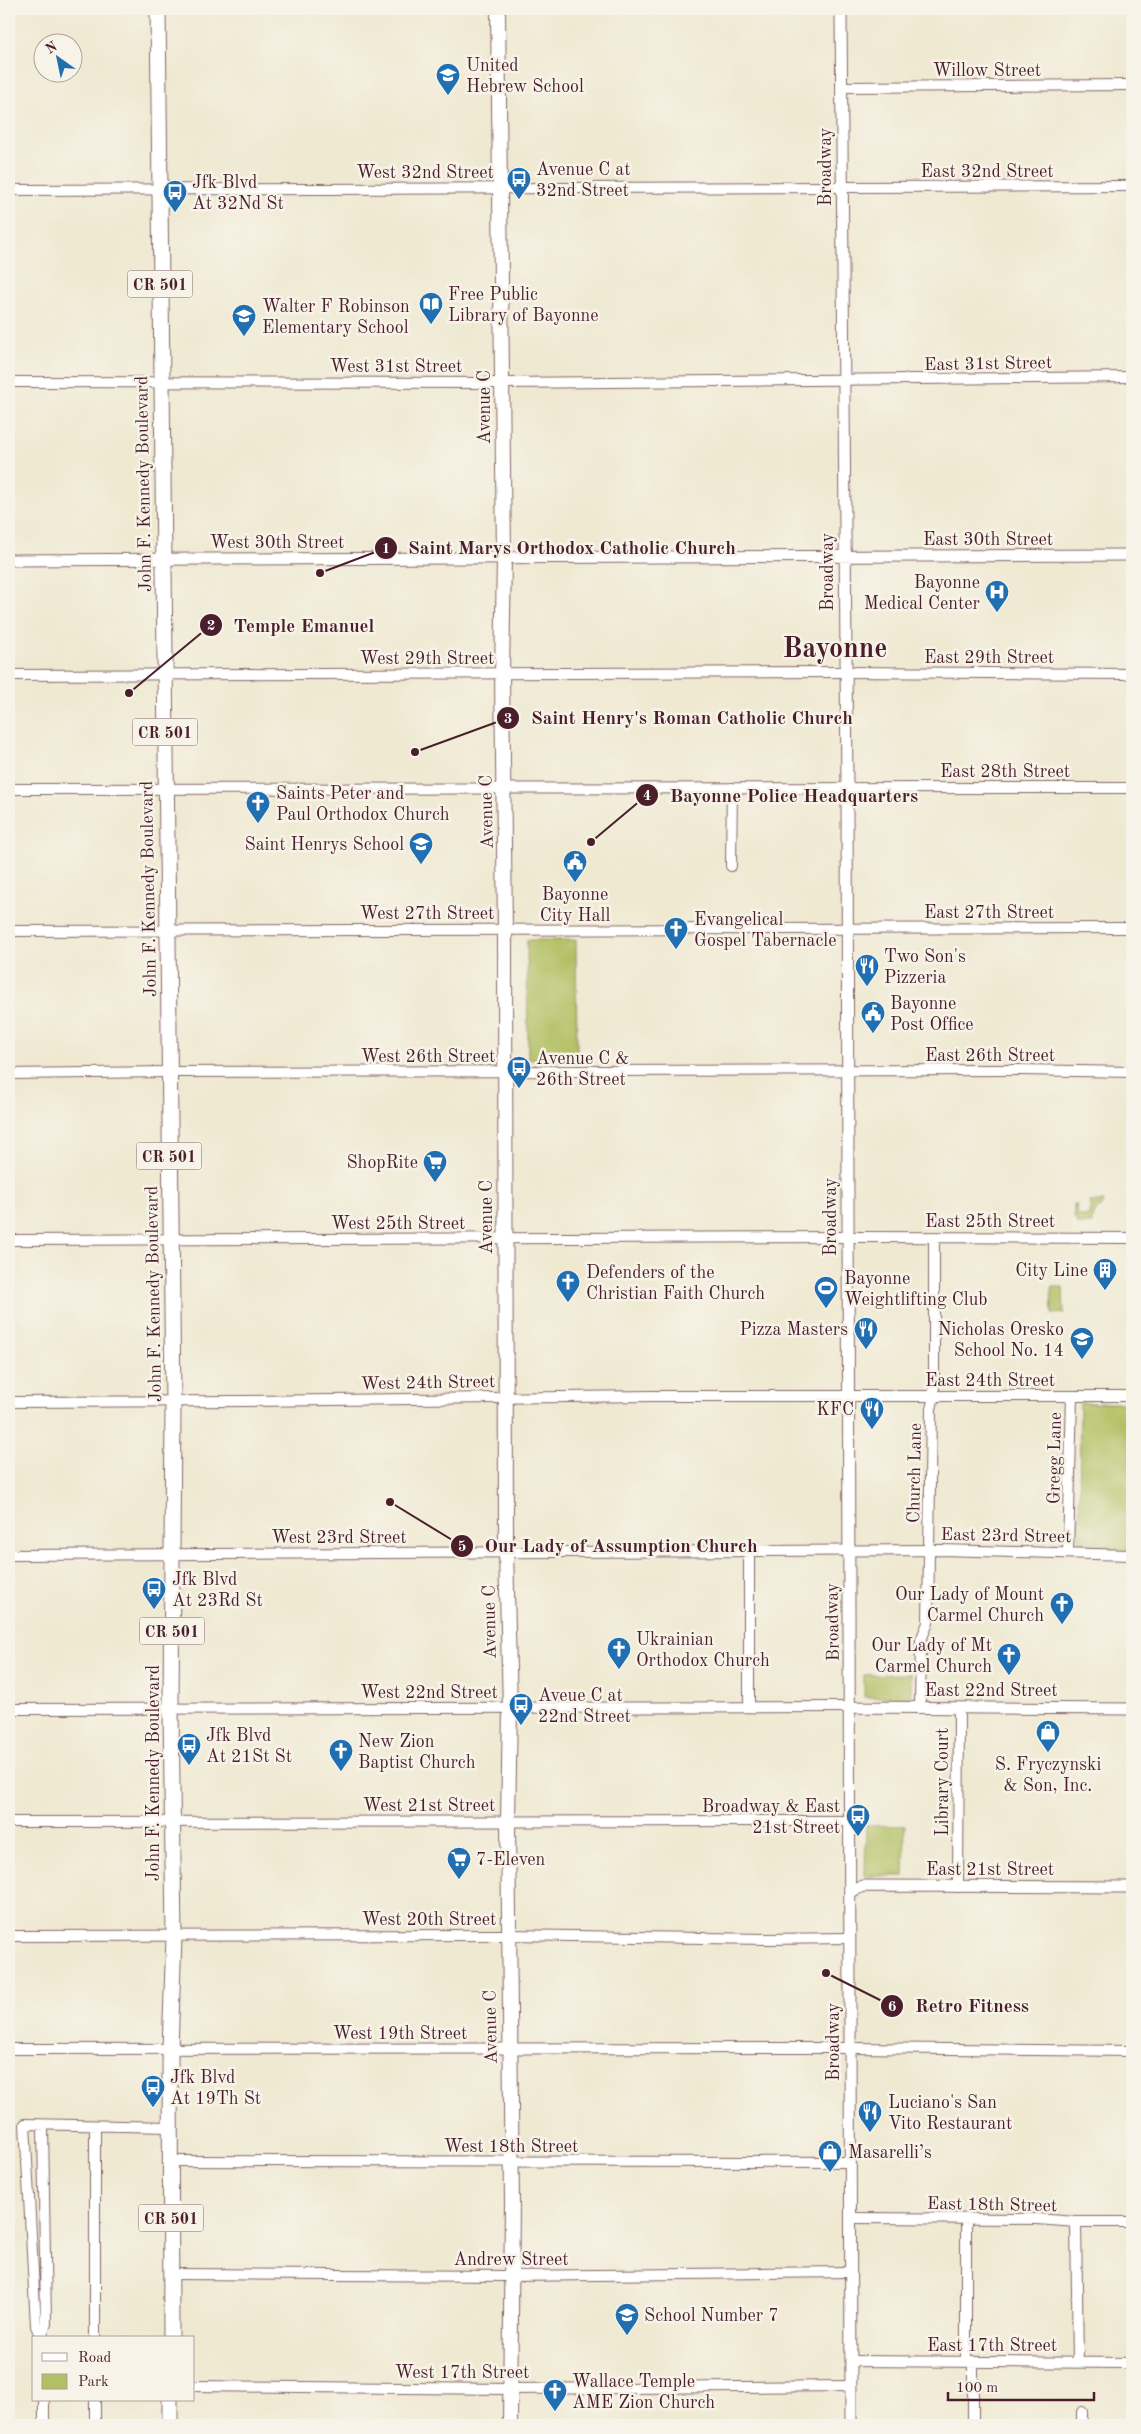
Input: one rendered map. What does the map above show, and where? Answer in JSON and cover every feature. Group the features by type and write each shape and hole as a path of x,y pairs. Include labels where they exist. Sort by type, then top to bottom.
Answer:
{"main road":[{"name":"John F. Kennedy Boulevard","path":"158,9 160,380 173,1402 171,1823 174,1937 170,2050 171,2336"},
{"name":"Avenue C","path":"498,9 502,188 504,558 502,674 506,929 504,1238 506,1551 510,1709 508,1821 509,2049 512,2162 510,2425"},
{"path":"170,2402 170,2425"}],"street":[{"name":"Broadway","path":"840,9 847,788 851,2425"},
{"name":"Willow Street","path":"842,87 1132,85"},
{"name":"East 32nd Street","path":"842,188 1132,186"},
{"name":"West 32nd Street","path":"9,190 842,188"},
{"name":"East 31st Street","path":"844,381 1132,377"},
{"name":"West 31st Street","path":"9,382 160,380 503,383 844,381"},
{"name":"East 30th Street","path":"845,557 1132,555"},
{"name":"West 30th Street","path":"9,560 845,557"},
{"name":"East 29th Street","path":"845,672 1132,674"},
{"name":"West 29th Street","path":"9,675 845,672"},
{"path":"732,788 732,866"},
{"name":"East 28th Street","path":"9,789 1132,788"},
{"name":"East 27th Street","path":"846,928 1132,928"},
{"name":"West 27th Street","path":"9,931 846,928"},
{"name":"West 26th Street","path":"9,1074 847,1070"},
{"name":"East 26th Street","path":"847,1070 1132,1072"},
{"name":"East 25th Street","path":"848,1237 1132,1238"},
{"name":"West 25th Street","path":"9,1240 848,1237"},
{"name":"Church Lane","path":"920,1708 920,1646 928,1623 931,1409 934,1396 934,1237"},
{"name":"East 24th Street","path":"847,1396 1132,1396"},
{"name":"West 24th Street","path":"9,1402 847,1396"},
{"name":"Gregg Lane","path":"1068,1552 1072,1396"},
{"name":"East 23rd Street","path":"848,1551 929,1550 1132,1555"},
{"name":"West 23rd Street","path":"9,1555 506,1551 848,1551"},
{"path":"749,1551 749,1707"},
{"name":"East 22nd Street","path":"850,1707 1132,1709"},
{"name":"West 22nd Street","path":"9,1709 850,1707"},
{"name":"Library Court","path":"958,1887 959,1708"},
{"name":"West 21st Street","path":"9,1822 850,1821"},
{"name":"East 21st Street","path":"850,1892 863,1886 1132,1887"},
{"name":"West 20th Street","path":"9,1936 508,1935 766,1939 850,1938"},
{"name":"West 19th Street","path":"9,2049 851,2048 1132,2051"},
{"path":"41,2336 36,2326 25,2124 43,2126 170,2127"},
{"path":"41,2336 46,2324 43,2126"},
{"path":"95,2126 95,2336"},
{"name":"West 18th Street","path":"171,2161 850,2162"},
{"name":"East 18th Street","path":"851,2218 1037,2219 1076,2222 1132,2222"},
{"path":"966,2219 969,2361 973,2425"},
{"path":"1076,2222 1078,2362"},
{"name":"Andrew Street","path":"172,2274 511,2276 851,2272"},
{"name":"East 17th Street","path":"852,2361 1132,2363"},
{"name":"West 17th Street","path":"195,2386 510,2389 851,2386"},
{"path":"44,2402 44,2425"},
{"path":"95,2402 95,2425"},
{"path":"1082,2412 1082,2425"}],"green space":[{"path":"527,940 576,940 577,1058 528,1059"},
{"path":"1090,1202 1104,1202 1092,1217 1092,1224 1077,1224 1077,1220 1074,1219 1074,1204 1076,1204 1077,1216 1089,1216"},
{"path":"1051,1287 1063,1287 1064,1313 1052,1314"},
{"path":"1080,1403 1131,1403 1130,1552 1079,1551"},
{"path":"911,1674 911,1697 864,1697 864,1675"},
{"path":"866,1825 905,1826 904,1876 865,1876"}],"place":[{"name":"United Hebrew School","path":"448,96"},
{"name":"Avenue C at 32nd Street","path":"519,200"},
{"name":"Jfk Blvd At 32Nd St","path":"175,213"},
{"name":"Free Public Library of Bayonne","path":"431,325"},
{"name":"Walter F Robinson Elementary School","path":"244,337"},
{"name":"Saint Marys Orthodox Catholic Church","path":"320,573"},
{"name":"Bayonne Medical Center","path":"997,613"},
{"name":"Temple Emanuel","path":"129,693"},
{"name":"Saint Henry's Roman Catholic Church","path":"415,752"},
{"name":"Saints Peter and Paul Orthodox Church","path":"258,824"},
{"name":"Bayonne Police Headquarters","path":"591,842"},
{"name":"Saint Henrys School","path":"421,865"},
{"name":"Bayonne City Hall","path":"575,883"},
{"name":"Evangelical Gospel Tabernacle","path":"676,950"},
{"name":"Two Son's Pizzeria","path":"867,987"},
{"name":"Bayonne Post Office","path":"873,1034"},
{"name":"Avenue C & 26th Street","path":"519,1089"},
{"name":"ShopRite","path":"435,1183"},
{"name":"City Line","path":"1105,1291"},
{"name":"Defenders of the Christian Faith Church","path":"568,1303"},
{"name":"Bayonne Weightlifting Club","path":"826,1309"},
{"name":"Pizza Masters","path":"866,1350"},
{"name":"Nicholas Oresko School No. 14","path":"1082,1360"},
{"name":"KFC","path":"872,1430"},
{"name":"Our Lady of Assumption Church","path":"390,1502"},
{"name":"Jfk Blvd At 23Rd St","path":"154,1610"},
{"name":"Our Lady of Mount Carmel Church","path":"1062,1625"},
{"name":"Ukrainian Orthodox Church","path":"619,1670"},
{"name":"Our Lady of Mt Carmel Church","path":"1009,1676"},
{"name":"Aveue C at 22nd Street","path":"521,1726"},
{"name":"S. Fryczynski & Son, Inc.","path":"1048,1753"},
{"name":"Jfk Blvd At 21St St","path":"189,1766"},
{"name":"New Zion Baptist Church","path":"341,1772"},
{"name":"Broadway & East 21st Street","path":"858,1837"},
{"name":"7-Eleven","path":"459,1880"},
{"name":"Retro Fitness","path":"826,1973"},
{"name":"Jfk Blvd At 19Th St","path":"153,2108"},
{"name":"Luciano's San Vito Restaurant","path":"870,2133"},
{"name":"Masarelli’s","path":"830,2173"},
{"name":"School Number 7","path":"627,2336"},
{"name":"Wallace Temple AME Zion Church","path":"555,2412"}],"district":[{"name":"Bayonne","path":"835,647"}]}
